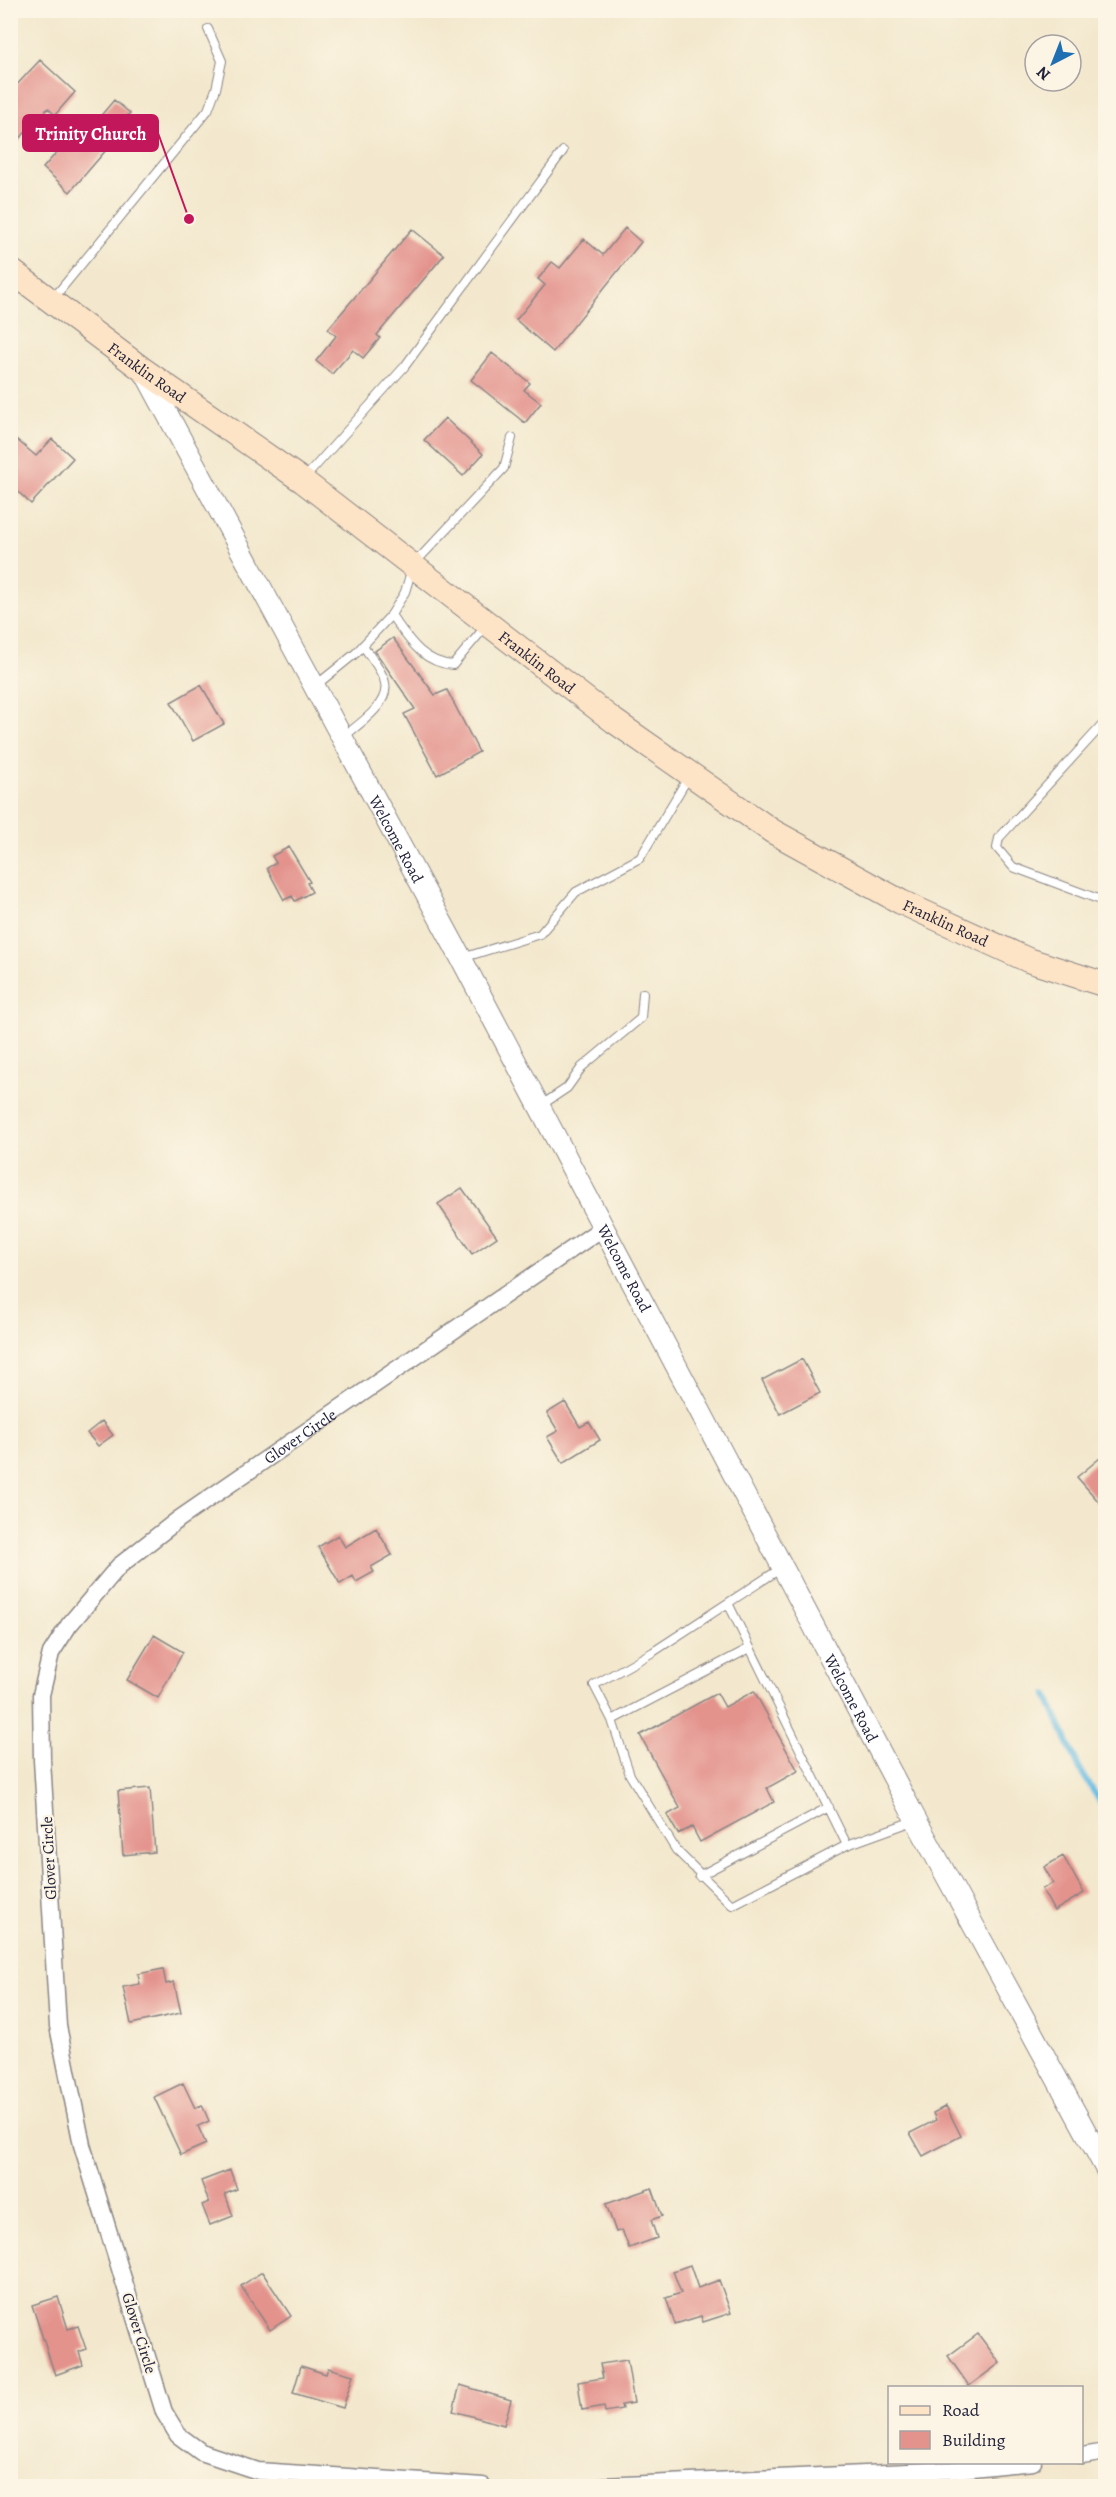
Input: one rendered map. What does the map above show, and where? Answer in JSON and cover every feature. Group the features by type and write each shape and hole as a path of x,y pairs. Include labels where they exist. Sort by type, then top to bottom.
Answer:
{"main road":[{"name":"Franklin Road","path":"10,270 142,369 303,481 614,721 772,831 901,902 1028,960 1106,985"}],"street":[{"name":"Welcome Road","path":"142,369 461,958 916,1820 1106,2169"},
{"name":"Glover Circle","path":"483,2487 258,2471 201,2452 178,2435 164,2412 82,2145 58,2026 42,1760 41,1695 51,1653 69,1625 119,1566 179,1519 604,1227"},
{"path":"1083,2456 1106,2452"},
{"path":"603,2487 952,2470 1021,2464"}],"lane":[{"path":"51,300 208,110 216,89 222,61 208,29"},
{"path":"303,481 405,366 563,151"},
{"path":"314,687 363,645 391,615 405,592 413,565 504,468 512,438"},
{"path":"391,615 415,647 439,664 453,665 488,623"},
{"path":"342,739 378,706 384,694 385,683 363,645"},
{"path":"1106,721 999,838 997,848 1013,867 1106,902"},
{"path":"461,958 540,934 576,892 640,858 690,775"},
{"path":"539,1106 567,1088 582,1066 641,1018 643,993"},
{"path":"783,1567 653,1652 594,1685 612,1720 630,1775 676,1850 699,1876 732,1905 847,1845 916,1820"},
{"path":"728,1603 847,1845"},
{"path":"612,1720 750,1648"},
{"path":"699,1876 829,1808"}],"building":[{"path":"40,60 75,92 55,115 48,108 10,149 10,92"},
{"path":"114,100 130,113 102,145 107,149 70,192 43,168 80,126 87,132"},
{"path":"625,228 641,242 553,352 516,320 545,285 538,279 552,262 560,268 584,239 603,255"},
{"path":"412,229 444,255 377,335 380,338 363,358 353,350 332,374 316,361 336,336 328,329"},
{"path":"492,353 530,383 524,390 541,403 525,423 471,380"},
{"path":"445,418 483,454 463,476 424,440"},
{"path":"10,434 36,456 52,439 73,458 31,504 10,484"},
{"path":"393,638 435,695 447,690 479,752 437,775 404,714 415,709 375,651"},
{"path":"201,685 224,724 193,741 171,702"},
{"path":"289,847 310,882 307,883 312,892 295,901 292,896 284,900 267,868 276,863 272,856"},
{"path":"462,1188 497,1237 472,1254 438,1204"},
{"path":"802,1359 820,1393 780,1414 762,1380"},
{"path":"565,1402 580,1427 589,1422 600,1440 563,1463 547,1437 558,1431 547,1413"},
{"path":"102,1421 113,1435 98,1446 87,1433"},
{"path":"1106,1453 1106,1510 1077,1477"},
{"path":"376,1528 392,1555 371,1567 374,1572 356,1582 353,1576 340,1584 318,1547 338,1535 345,1547"},
{"path":"154,1635 183,1652 158,1698 127,1680"},
{"path":"754,1691 798,1771 767,1788 774,1802 700,1842 692,1827 678,1834 667,1815 680,1808 640,1735 717,1693 725,1707"},
{"path":"150,1788 155,1852 123,1855 118,1791"},
{"path":"1063,1856 1084,1893 1054,1911 1042,1889 1053,1883 1044,1867"},
{"path":"163,1969 166,1984 174,1982 181,2013 131,2024 123,1987 140,1984 138,1974"},
{"path":"183,2083 195,2108 202,2105 209,2121 198,2126 206,2144 181,2155 154,2097"},
{"path":"946,2106 961,2136 923,2156 910,2133 936,2120 933,2113"},
{"path":"230,2170 237,2189 225,2194 233,2216 210,2225 202,2205 209,2202 201,2181"},
{"path":"652,2188 662,2216 651,2220 657,2238 629,2248 622,2230 616,2232 606,2204"},
{"path":"690,2265 698,2288 719,2280 731,2313 703,2322 701,2316 675,2324 666,2298 681,2293 673,2271"},
{"path":"262,2272 291,2316 270,2330 241,2286"},
{"path":"58,2297 68,2329 78,2326 86,2349 79,2352 83,2365 55,2375 32,2305"},
{"path":"978,2334 1000,2363 969,2386 948,2356"},
{"path":"627,2360 634,2403 621,2405 622,2409 605,2412 604,2406 582,2410 578,2382 603,2378 600,2364"},
{"path":"301,2366 326,2374 328,2368 353,2375 343,2408 293,2393"},
{"path":"460,2385 511,2400 504,2425 453,2411"}],"waterway":[{"path":"1047,1695 1079,1768 1106,1811"}],"place":[{"name":"Trinity Church","path":"189,219"}]}
